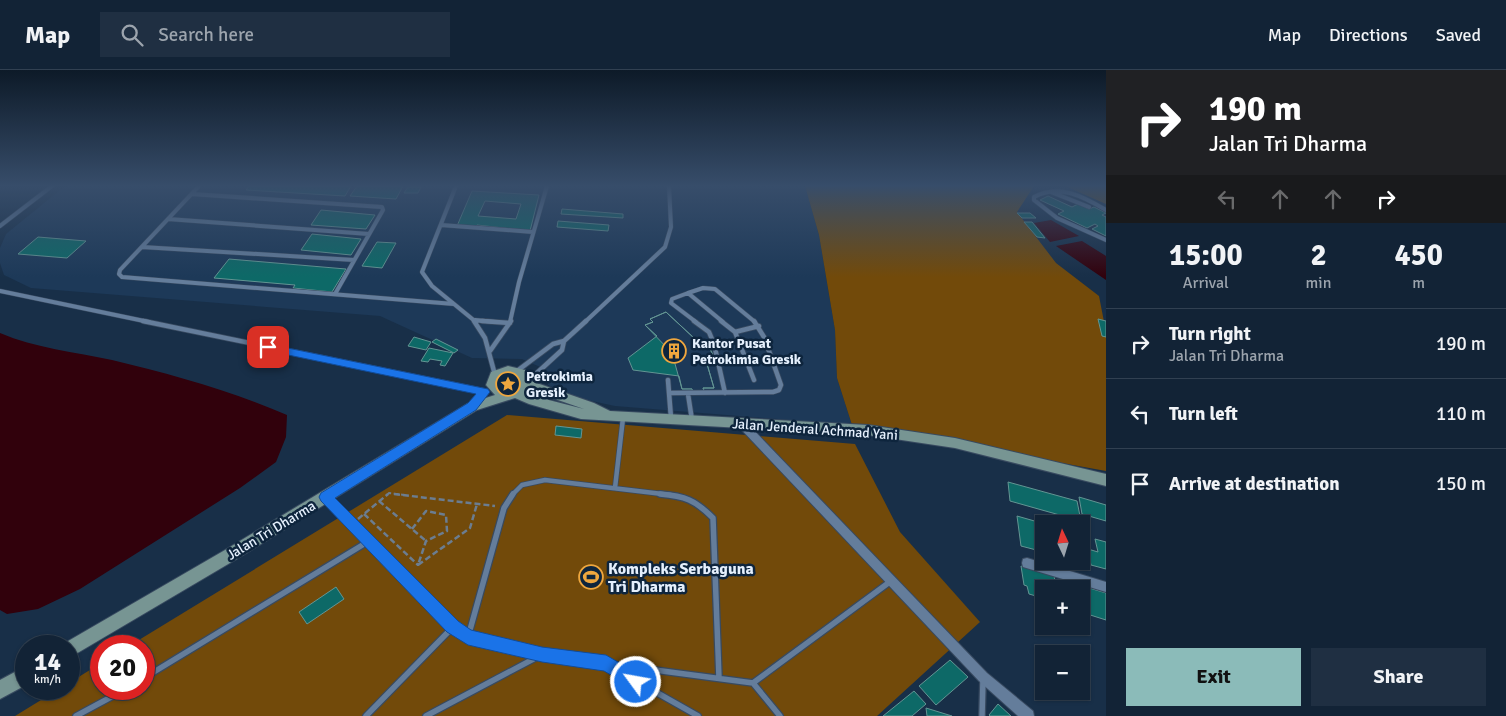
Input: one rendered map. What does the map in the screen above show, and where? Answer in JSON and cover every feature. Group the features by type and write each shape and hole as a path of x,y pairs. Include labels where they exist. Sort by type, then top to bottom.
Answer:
{"main road":[{"path":"490,383 503,370 517,371 524,376 520,389"},
{"name":"Jalan Jenderal Achmad Yani","path":"490,383 497,392 520,389 533,401 581,414 868,430 955,443 1106,480"},
{"name":"Jalan Tri Dharma","path":"472,406 490,383"},
{"name":"Jalan Tri Dharma","path":"80,643 326,497 472,406 520,389"},
{"path":"0,690 15,681"}],"street":[{"path":"741,423 983,677 1028,716"},
{"path":"1027,564 1106,587"}],"lane":[{"path":"0,226 13,216"},
{"path":"171,216 120,270 119,274 122,277 454,304"},
{"path":"335,294 379,216"},
{"path":"0,291 490,383 490,351 475,320 426,279 422,272 444,216"},
{"path":"490,351 510,323 538,216"},
{"path":"517,371 553,344 564,341 665,247 670,227 670,216"},
{"path":"1054,216 1106,240"},
{"path":"168,219 369,234"},
{"path":"441,225 533,232"},
{"path":"142,247 354,260"},
{"path":"669,394 688,394 773,392 779,390 781,385 780,377 759,326 744,310 716,289 703,288 672,299 671,303 709,332 714,344 725,393"},
{"path":"688,293 736,332 754,380"},
{"path":"475,320 510,323"},
{"path":"736,332 759,326"},
{"path":"520,389 562,350 564,341"},
{"path":"668,380 670,418"},
{"path":"688,394 692,420"},
{"path":"615,488 623,417"},
{"path":"468,637 504,508 516,490 522,485 544,480 681,496 699,504 713,518 719,678"},
{"path":"326,497 453,627 468,637 542,655 753,683 780,716"},
{"path":"155,671 369,541"},
{"path":"753,683 891,581"},
{"path":"366,716 453,627"},
{"path":"426,716 542,655"},
{"path":"606,663 651,691 698,716"},
{"path":"982,716 983,677"},
{"path":"76,716 92,710 108,700"}],"path":[{"path":"353,524 390,492 504,508"},
{"path":"379,501 426,541"},
{"path":"418,565 470,528 476,504"},
{"path":"412,529 426,511 446,515 446,531 426,541 418,565"},
{"path":"364,514 418,565"}],"shaded area":[{"name":"Petrokimia Gresik","path":"28,216 814,216 819,235 835,330 837,378 852,425 615,406 573,397 548,385 547,370 522,359 472,358 380,316 31,288 4,275 0,263 0,248 6,234"},
{"path":"814,216 1020,216 1056,263 1099,296 1106,332 1106,471 852,425 837,378 835,330 819,235"},
{"path":"1051,220 1079,236 1050,242 1034,223"},
{"path":"1082,241 1106,256 1106,280 1056,246"},
{"path":"0,333 41,346 112,360 179,377 244,398 287,415 286,437 276,462 240,488 80,589 38,609 7,614 0,610"},
{"name":"Kompleks Serbaguna Tri Dharma","path":"507,415 855,444 900,532 980,622 877,716 15,716 41,700 80,700 80,676 90,670 90,700 155,700 155,635 147,635"}],"building":[{"path":"317,216 374,216 366,229 311,225"},
{"path":"461,216 516,219 517,216 534,216 530,231 477,225 476,227 457,226"},
{"path":"594,216 623,216 623,218"},
{"path":"1020,216 1034,216 1036,218 1022,218"},
{"path":"1062,216 1106,217 1106,236 1092,229 1098,226 1095,224 1087,228"},
{"path":"558,221 609,225 608,231 557,227"},
{"path":"1024,222 1032,222 1045,238 1037,237"},
{"path":"312,234 361,239 351,255 301,250"},
{"path":"38,237 86,241 67,258 18,254"},
{"path":"377,242 396,243 382,268 362,266"},
{"path":"229,259 346,269 332,292 293,288 295,285 214,278"},
{"name":"Kantor Pusat Petrokimia Gresik","path":"666,312 695,339 700,338 708,345 714,357 705,357 714,388 703,388 705,393 693,393 692,389 682,389 679,376 633,370 628,358 657,336 645,325 653,322 650,319"},
{"name":"Kantor Pusat Petrokimia Gresik","path":"666,312 695,339 700,338 708,345 714,357 705,357 714,388 703,388 705,393 693,393 692,389 682,389 672,353 645,325 653,322 650,319"},
{"path":"1098,319 1106,321 1106,337 1102,336"},
{"path":"414,337 431,342 426,350 408,346"},
{"path":"436,339 458,350 454,353 432,342"},
{"path":"429,348 453,353 445,366 440,365 442,361 430,359 428,362 421,361"},
{"path":"556,426 582,429 581,438 555,435"},
{"path":"1008,482 1077,501 1080,515 1060,515 1010,501"},
{"path":"1079,497 1106,505 1106,521 1082,514"},
{"path":"1017,516 1035,521 1035,550 1021,546"},
{"path":"1095,539 1106,542 1106,569 1091,565 1090,550 1098,552"},
{"path":"1021,566 1054,576 1055,580 1035,580 1035,596 1029,594 1027,586 1024,585"},
{"path":"336,587 344,599 307,624 299,612"},
{"path":"1090,588 1106,593 1106,620 1090,615"},
{"path":"950,660 968,677 936,705 919,686"},
{"path":"914,691 926,704 912,716 883,716"},
{"path":"998,704 1011,716 990,716"},
{"path":"926,708 952,716 927,716"}],"place":[{"name":"Kantor Pusat Petrokimia Gresik","path":"674,351"},
{"name":"Petrokimia Gresik","path":"508,384"},
{"name":"Kompleks Serbaguna Tri Dharma","path":"591,577"}],"route":[{"path":"268,347 484,392 472,406 326,497 453,627 468,637 542,655 606,663 636,682"}]}
